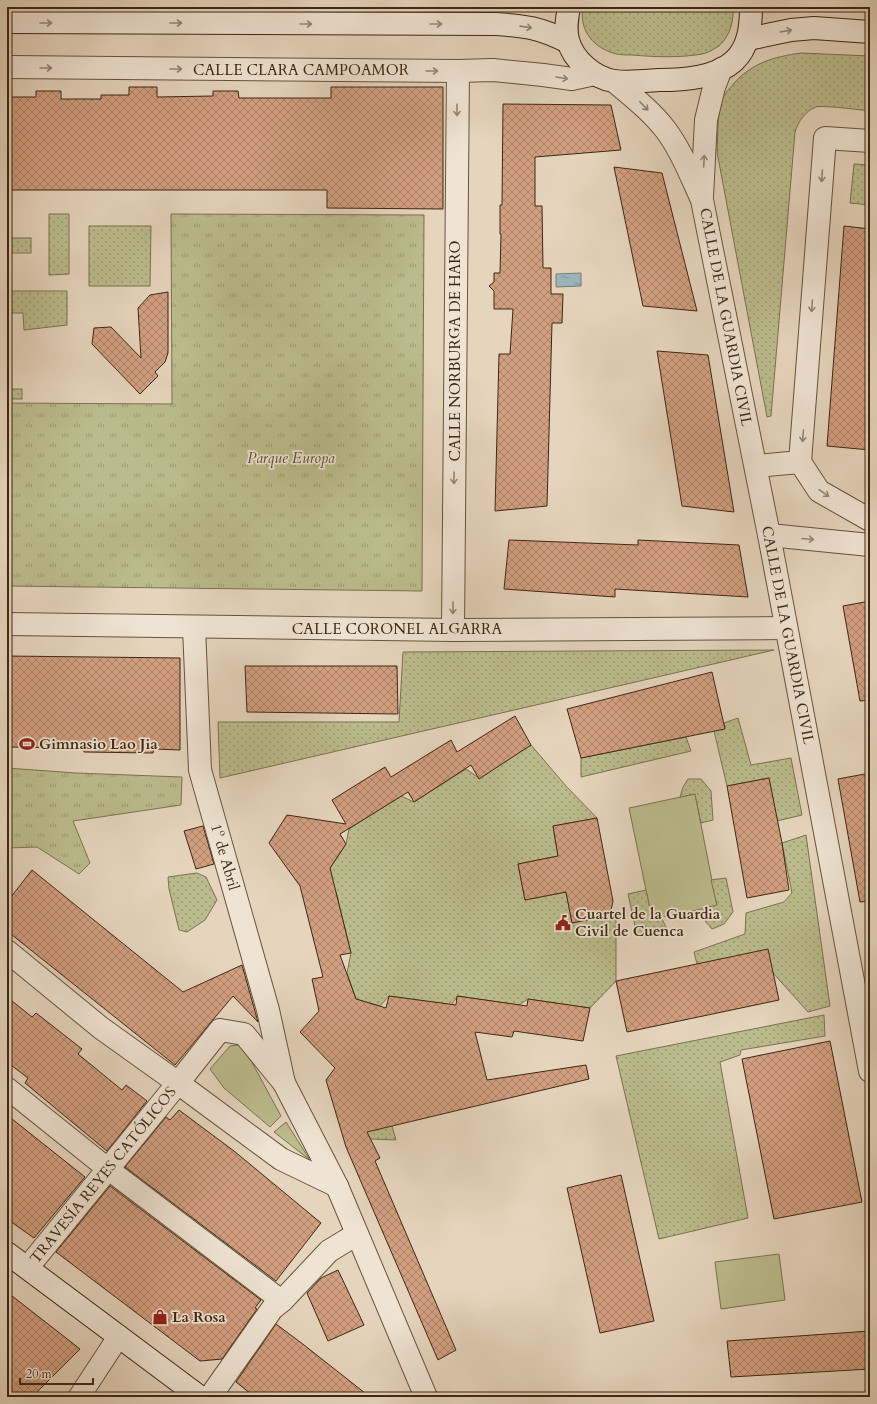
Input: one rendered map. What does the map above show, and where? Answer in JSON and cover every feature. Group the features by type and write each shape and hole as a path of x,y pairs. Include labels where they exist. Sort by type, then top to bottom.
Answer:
{"street":[{"path":"568,42 566,22 569,7"},
{"path":"721,69 734,60 742,51 748,39 751,7"},
{"path":"7,22 496,24 537,28 568,42"},
{"path":"748,39 791,30 814,28 870,32"},
{"name":"CALLE DE LA GUARDIA CIVIL","path":"568,42 576,55 604,78 641,103 665,130 684,163 702,200"},
{"name":"CALLE CLARA CAMPOAMOR","path":"7,67 458,71 493,70 572,79 604,78 675,80 707,75 721,69"},
{"name":"CALLE DE LA GUARDIA CIVIL","path":"721,69 714,87 706,120 702,200 756,466 870,1071"},
{"name":"CALLE NORBURGA DE HARO","path":"453,630 458,71"},
{"path":"870,141 825,138 800,462 819,491 870,520"},
{"path":"756,466 800,462"},
{"path":"769,535 870,544"},
{"name":"CALLE CORONEL ALGARRA","path":"7,624 453,630 786,628"},
{"name":"1º de Abril","path":"194,627 200,770 268,1010 284,1083"},
{"path":"7,951 102,1028 281,1159 337,1186"},
{"name":"TRAVESÍA REYES CATÓLICOS","path":"28,1267 220,1030 244,1034 284,1083"},
{"path":"284,1083 337,1186 426,1397"},
{"path":"7,1088 108,1169 282,1301"},
{"path":"210,1397 272,1309 282,1301 329,1251 357,1234"},
{"path":"7,1253 28,1267 200,1397"},
{"path":"79,1397 118,1336"}],"green space":[{"path":"583,7 733,7 733,12 732,23 726,38 719,46 709,52 676,57 658,57 618,54 603,49 597,45 585,29 582,15"},
{"path":"801,53 870,56 870,111 834,107 816,107 808,111 802,117 795,132 771,416 767,417 717,152 719,116 723,97 742,75 757,65 773,59"},
{"path":"854,164 870,165 870,205 850,203"},
{"path":"49,214 69,214 69,274 49,275"},
{"name":"Parque Europa","path":"171,214 424,215 422,591 7,586 7,403 172,404"},
{"path":"89,226 151,226 150,286 89,286"},
{"path":"7,238 31,238 31,253 7,253"},
{"path":"7,291 67,291 67,325 24,330 23,313 7,313"},
{"path":"7,389 22,389 22,399 7,399"},
{"path":"774,650 220,778 218,722 399,722 403,652"},
{"path":"738,718 751,765 791,758 802,815 777,821 769,778 727,786 714,731 725,728 724,723"},
{"path":"686,737 691,751 581,777 581,758"},
{"path":"531,745 566,786 597,818 553,826 558,856 518,864 525,900 566,892 572,923 616,914 616,981 590,1008 528,999 519,1005 458,996 451,1005 389,996 380,1006 356,999 347,973 351,953 336,892 325,876 346,844 349,829 401,796 414,802 466,769 479,778"},
{"path":"7,768 76,773 182,777 181,805 73,821 90,863 79,874 37,847 7,848"},
{"path":"688,779 701,779 711,791 713,820 701,823 695,794 680,797 683,787"},
{"path":"695,794 717,906 652,919 629,808"},
{"path":"806,835 830,1006 808,1012 773,973 697,964 694,952 745,934 746,913 784,902 792,893 782,843"},
{"path":"197,873 206,877 217,900 205,920 187,932 179,930 169,889 168,877"},
{"path":"726,878 733,912 724,924 712,929 705,921 703,908 717,905 711,880"},
{"path":"646,890 652,919 661,917 670,935 646,937 637,935 628,894"},
{"path":"824,1015 825,1036 741,1050 740,1055 720,1062 748,1218 659,1239 616,1056"},
{"path":"240,1045 249,1057 281,1116 270,1127 224,1088 210,1069 230,1046"},
{"path":"383,1106 386,1127 392,1126 396,1140 371,1139 346,1145"},
{"path":"286,1122 310,1160 274,1132"},
{"path":"779,1254 785,1300 721,1309 715,1262"}],"water":[{"path":"581,273 581,286 556,287 556,274"}],"building":[{"path":"129,87 157,87 157,97 213,96 213,91 238,91 239,98 331,98 331,87 443,87 443,209 327,208 327,190 7,190 8,97 36,97 36,91 61,91 61,99 101,99 101,95 129,95"},
{"path":"503,104 611,105 621,150 535,157 535,206 542,206 543,268 551,268 551,294 563,294 562,323 552,323 547,506 495,511 499,354 510,354 513,309 494,309 494,291 489,286 494,282 494,273 500,273 500,205 502,205"},
{"path":"614,167 662,173 697,311 643,306"},
{"path":"844,226 870,229 870,450 827,446"},
{"path":"168,292 168,353 165,362 155,372 158,376 140,394 92,344 94,328 111,327 141,358 138,308 150,295"},
{"path":"657,351 708,355 734,512 682,506"},
{"path":"509,540 638,545 638,540 739,545 748,597 615,589 615,597 504,589"},
{"path":"870,601 870,700 860,701 843,606"},
{"path":"7,656 180,658 180,750 154,749 153,753 84,752 84,748 7,747"},
{"path":"245,666 397,666 398,714 247,712"},
{"path":"712,672 725,729 581,758 567,709"},
{"path":"515,716 531,745 479,779 471,765 414,802 408,792 340,834 346,844 330,868 351,953 340,955 356,999 386,1008 389,996 456,1005 457,996 527,1006 528,999 590,1008 583,1041 514,1031 512,1037 475,1032 487,1080 586,1065 589,1079 367,1132 380,1158 375,1161 456,1350 438,1360 346,1147 326,1080 335,1068 300,1032 319,1011 312,979 323,977 300,886 269,843 287,815 346,824 332,800 385,767 391,777 451,740 457,752"},
{"path":"870,773 870,901 860,902 838,779"},
{"path":"769,778 782,843 789,890 747,898 727,786"},
{"path":"597,818 613,901 610,915 572,923 566,892 525,900 518,864 558,856 553,826"},
{"path":"203,826 214,864 196,869 184,831"},
{"path":"32,870 183,992 242,965 258,1022 233,996 175,1065 7,931 7,902"},
{"path":"768,949 779,1000 627,1032 616,981"},
{"path":"7,997 32,1017 36,1013 82,1049 78,1054 122,1090 126,1085 147,1101 107,1151 25,1083 28,1078 7,1062"},
{"path":"830,1041 862,1202 774,1219 742,1059"},
{"path":"179,1110 234,1151 321,1223 276,1281 125,1167 166,1117 170,1120"},
{"path":"7,1115 85,1177 34,1238 7,1219"},
{"path":"621,1175 654,1321 600,1333 567,1188"},
{"path":"110,1186 261,1300 255,1308 257,1309 222,1359 200,1361 56,1252"},
{"path":"338,1270 364,1325 328,1341 307,1293 321,1278"},
{"path":"7,1292 80,1349 32,1397 7,1397"},
{"path":"276,1324 370,1397 255,1397 236,1382"},
{"path":"870,1331 870,1369 731,1377 727,1341"}],"place":[{"name":"Gimnasio Lao Jia","path":"27,744"},
{"name":"Cuartel de la Guardia Civil de Cuenca","path":"563,923"},
{"name":"La Rosa","path":"160,1317"}]}
